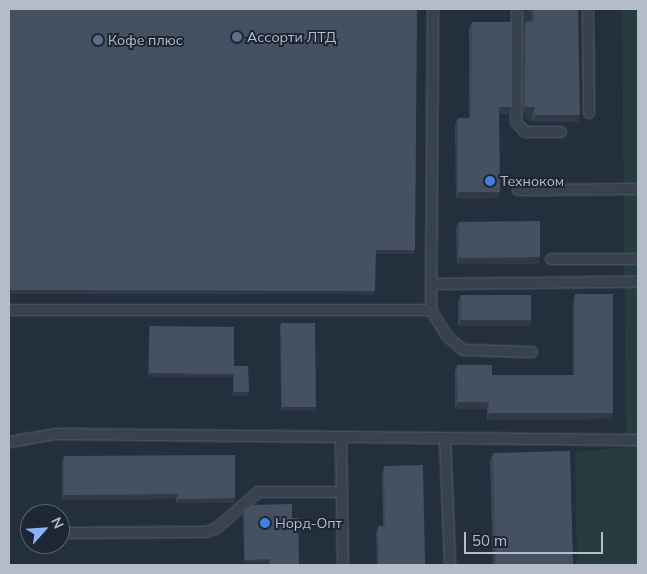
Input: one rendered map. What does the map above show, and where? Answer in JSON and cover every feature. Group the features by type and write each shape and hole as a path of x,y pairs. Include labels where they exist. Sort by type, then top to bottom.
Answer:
{"lane":[{"path":"433,9 431,310 447,336 463,350 532,352"},
{"path":"516,9 516,122 525,132 561,132"},
{"path":"588,9 589,113"},
{"path":"518,190 638,189"},
{"path":"551,259 638,259"},
{"path":"431,284 638,282"},
{"path":"9,310 431,310"},
{"path":"9,442 56,434 638,440"},
{"path":"340,437 343,565"},
{"path":"445,438 450,565"},
{"path":"70,533 206,532 217,528 258,492 342,492"}],"green space":[{"path":"529,9 576,9 532,13 532,122 522,117 522,13"},
{"path":"622,9 638,9 638,565 577,565 575,452 626,447"}],"building":[{"path":"9,9 417,9 415,250 376,250 375,291 9,290"},
{"path":"534,9 578,9 580,115 535,115 535,107 525,107 526,22 534,21"},
{"path":"472,22 512,22 512,107 499,107 500,192 458,192 458,118 471,118"},
{"path":"540,221 540,257 459,258 459,222"},
{"path":"575,294 613,294 613,413 489,413 489,402 458,402 457,365 492,365 492,375 575,375"},
{"path":"461,295 531,295 531,320 461,320"},
{"path":"281,323 315,323 316,407 282,407"},
{"path":"150,326 234,327 234,366 248,366 249,392 234,392 234,374 149,373"},
{"path":"570,451 573,565 496,565 493,453"},
{"path":"235,455 235,498 178,499 178,494 64,495 64,456"},
{"path":"423,465 425,565 379,565 378,526 385,526 384,466"},
{"path":"292,504 292,518 298,518 299,565 270,565 270,559 245,560 244,511 251,505"}],"place":[{"name":"Ассорти ЛТД","path":"237,37"},
{"name":"Кофе плюс","path":"98,40"},
{"name":"Техноком","path":"490,181"},
{"name":"Норд-Опт","path":"265,523"}]}
